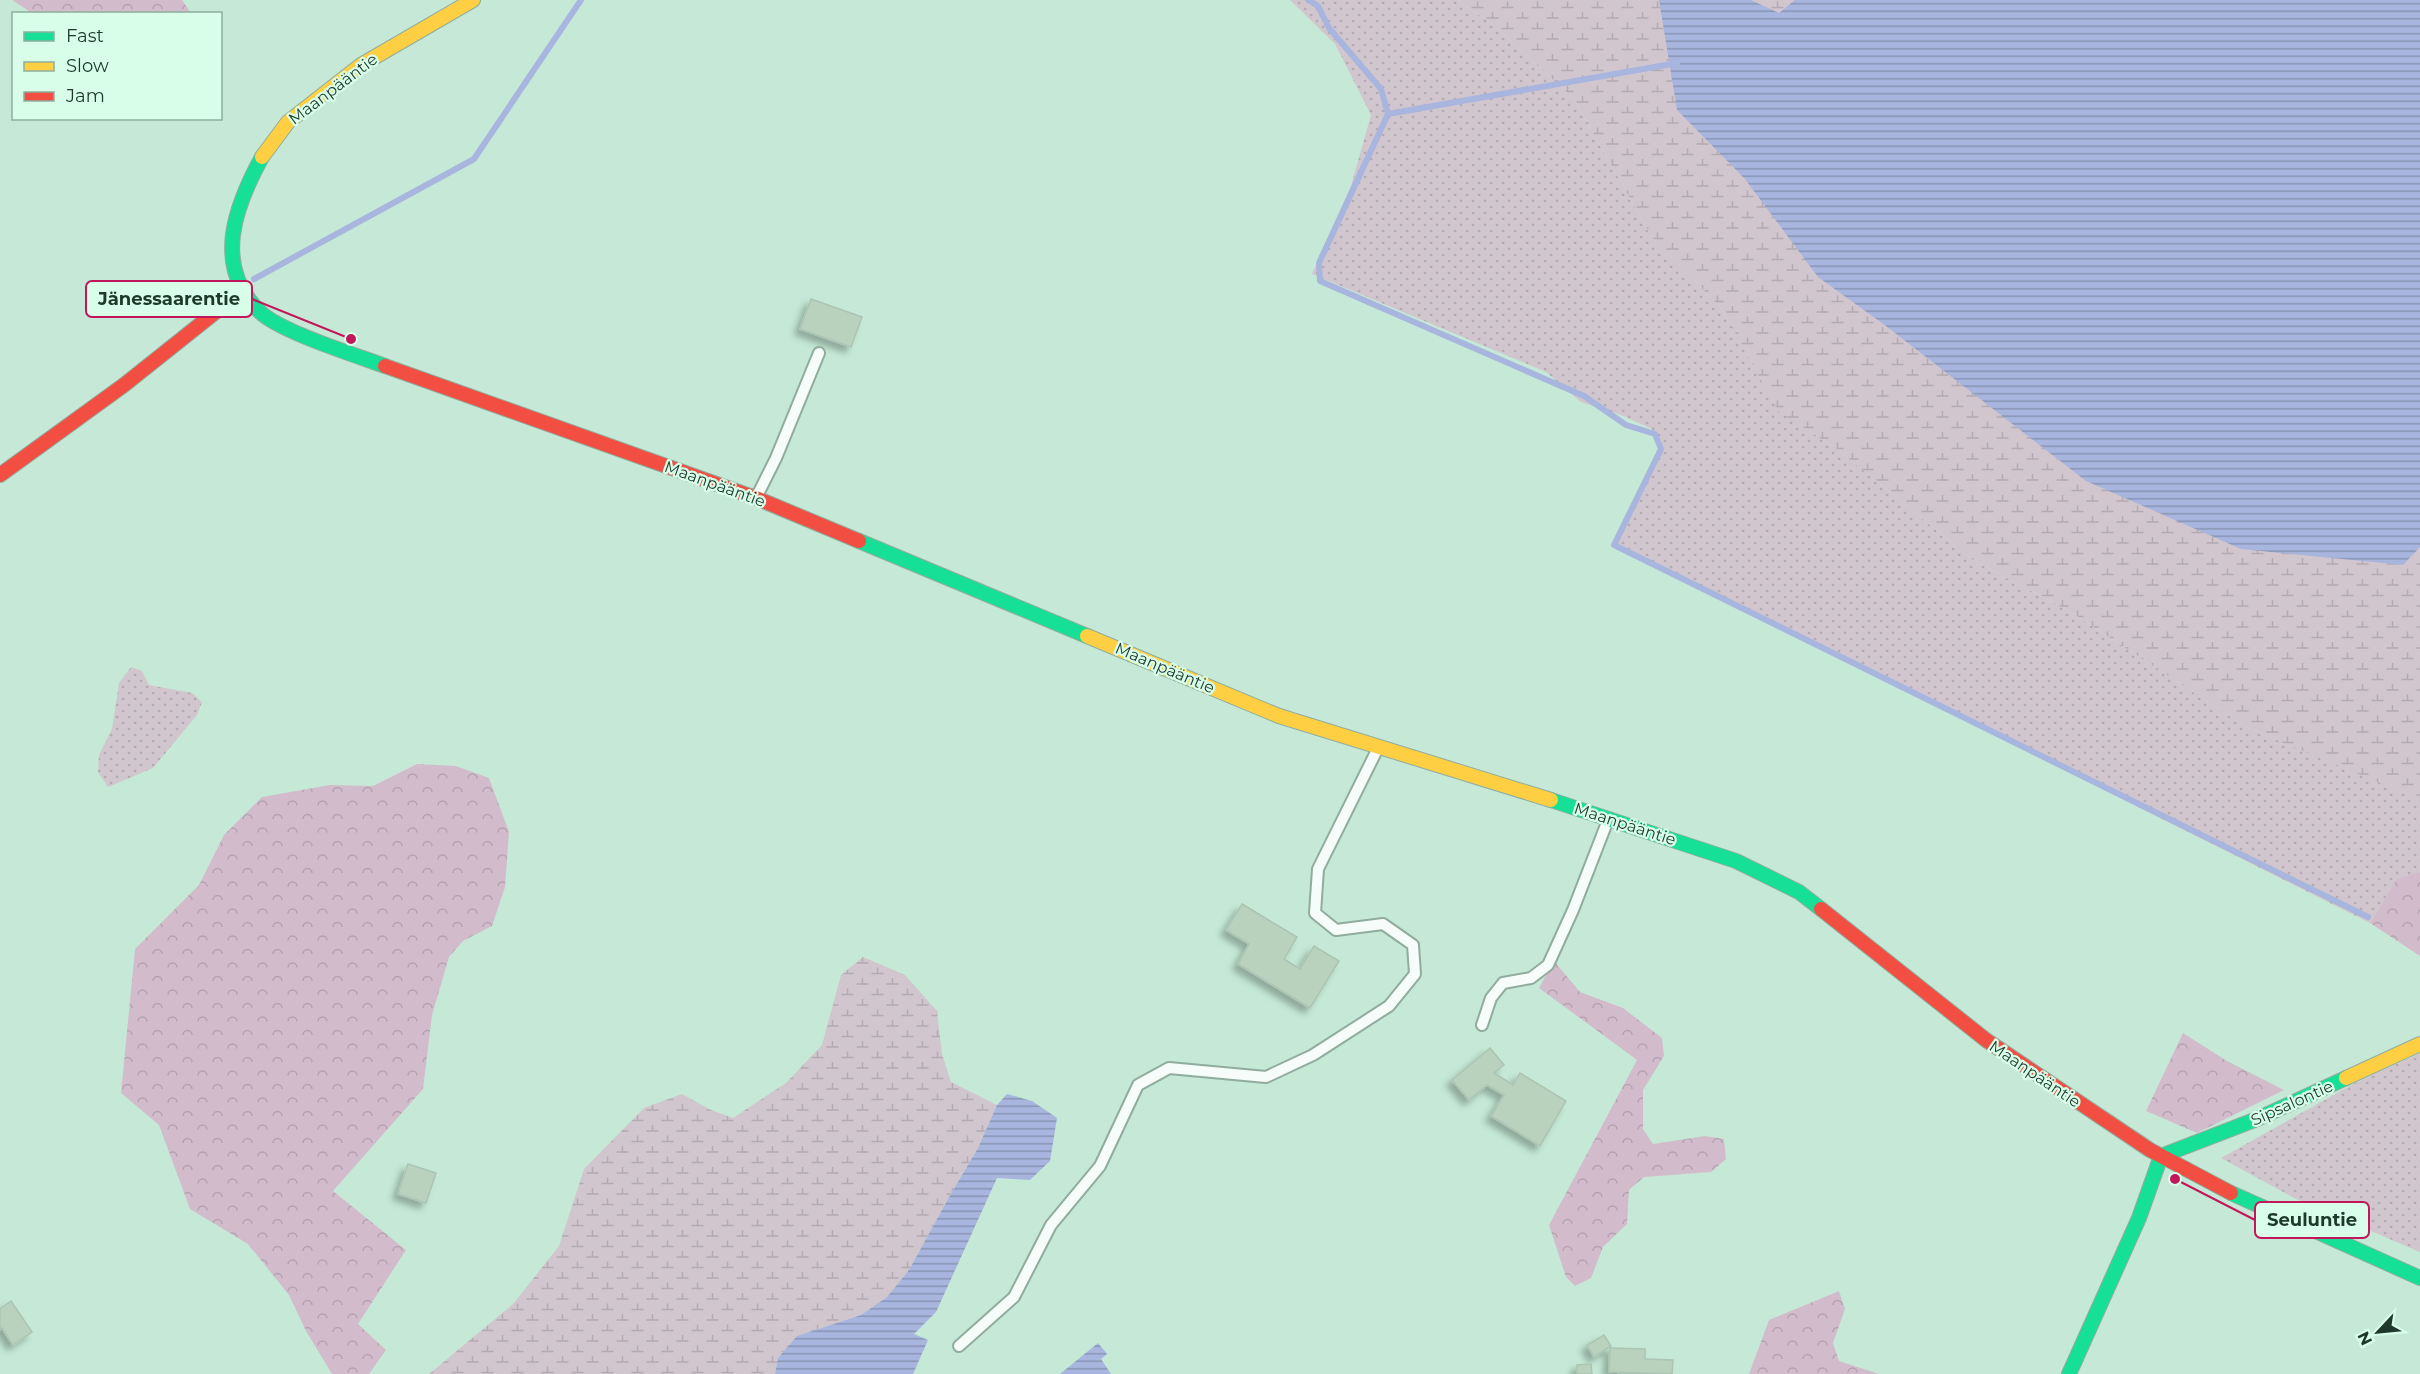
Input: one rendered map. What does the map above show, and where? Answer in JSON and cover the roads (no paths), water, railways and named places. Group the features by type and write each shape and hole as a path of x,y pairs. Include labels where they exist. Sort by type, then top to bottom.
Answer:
{"street":[{"name":"Maanpääntie","path":"473,0 361,65 288,122 276,136 252,172 244,189 233,227 231,247 235,273 242,291 261,313 294,331 756,498 1279,716 1609,818 1737,861 1798,892 1986,1040 2162,1156 2211,1184 2420,1278"},
{"path":"0,475 124,385 242,291"},
{"name":"Sipsalontie","path":"2162,1156 2257,1119 2420,1044"},
{"path":"2069,1374 2139,1218 2162,1156"}],"lane":[{"path":"756,498 776,458 819,353"},
{"path":"959,1346 1014,1297 1051,1225 1100,1166 1138,1085 1169,1068 1266,1077 1313,1055 1389,1006 1415,974 1413,945 1383,924 1336,930 1315,913 1318,869 1379,747"},
{"path":"1482,1025 1491,998 1503,983 1531,978 1548,965 1574,910 1609,818"}],"water":[{"path":"1659,0 1751,0 1779,13 1795,0 2420,0 2420,547 2403,565 2241,549 2086,481 1886,326 1818,277 1745,179 1677,110"},
{"path":"1007,1094 1032,1101 1057,1118 1050,1161 1030,1180 997,1178 936,1312 914,1334 928,1340 913,1374 775,1374 778,1358 797,1336 861,1315 887,1297 909,1270 978,1148 997,1105"},
{"path":"1098,1343 1107,1354 1101,1359 1111,1374 1060,1374"}],"waterway":[{"path":"254,279 474,159 581,0"},
{"path":"1308,0 1318,6 1329,28 1381,89 1388,114 1319,263 1320,281 1584,396 1626,425 1655,434 1661,449 1614,545 2368,917"},
{"path":"1388,114 1677,63"}],"place":[{"name":"Jänessaarentie","path":"351,339"},
{"name":"Seuluntie","path":"2175,1179"}]}
